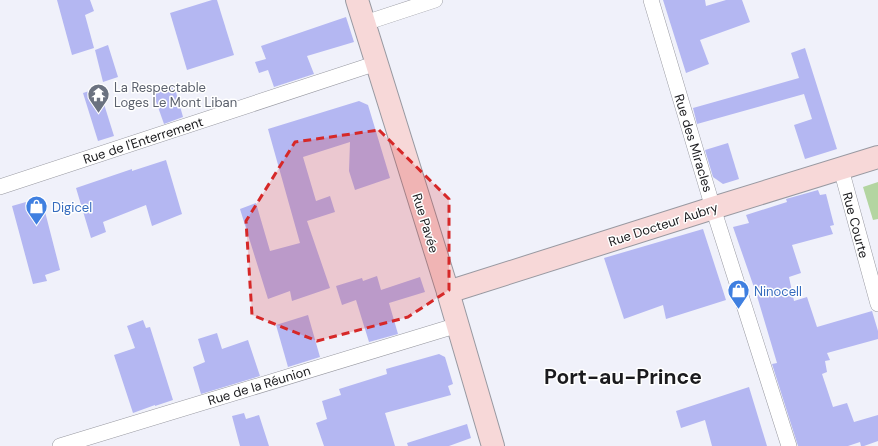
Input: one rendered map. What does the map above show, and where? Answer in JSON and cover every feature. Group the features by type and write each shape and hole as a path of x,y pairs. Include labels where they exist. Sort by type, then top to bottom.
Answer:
{"main road":[{"name":"Rue Pavée","path":"357,0 448,292 493,446"},
{"name":"Rue Docteur Aubry","path":"448,292 878,157"}],"street":[{"path":"365,23 435,0"},
{"name":"Rue des Miracles","path":"651,0 713,208 789,446"},
{"name":"Rue de l'Enterrement","path":"0,187 377,64"},
{"name":"Rue Courte","path":"841,169 878,304"},
{"name":"Rue de la Réunion","path":"60,446 458,325"}],"highlighted area":[{"path":"379,130 449,199 449,290 408,317 317,341 252,315 246,221 295,142"}],"green space":[{"path":"878,182 878,219 873,220 863,187"}],"building":[{"path":"57,0 90,0 94,11 85,15 94,48 72,55"},
{"path":"212,0 217,0 234,55 187,70 170,13"},
{"path":"663,0 705,0 706,6 726,0 742,0 750,22 700,40 709,64 686,73"},
{"path":"346,17 354,42 307,56 314,74 274,87 268,70 259,73 255,62 266,59 261,46"},
{"path":"108,45 118,77 103,82 95,50"},
{"path":"805,48 837,149 805,159 794,125 812,119 804,94 697,124 693,108 799,78 791,53"},
{"path":"174,85 183,117 164,124 153,93"},
{"name":"La Respectable Loges Le Mont Liban","path":"99,88 114,136 98,141 83,93"},
{"path":"359,101 368,105 390,178 355,190 349,171 350,142 303,157 316,201 330,196 335,212 307,221 330,288 292,301 290,291 268,299 240,209 256,203 270,251 300,243 268,129"},
{"path":"728,143 739,179 723,184 713,177 705,150"},
{"path":"166,160 182,214 152,226 146,205 103,222 106,232 91,238 76,188 132,169 132,171"},
{"path":"818,190 820,195 826,194 834,225 830,226 833,234 792,245 801,273 789,277 794,301 807,297 817,327 872,311 878,331 878,339 827,353 830,360 825,361 827,372 822,374 833,407 847,403 854,422 878,415 878,441 864,446 861,446 860,442 848,446 798,446 772,364 777,363 757,296 733,227 749,223 746,215 787,202 786,199"},
{"path":"42,200 60,270 45,275 47,281 33,284 12,206 26,202 26,205"},
{"path":"703,229 726,300 666,319 663,305 624,319 604,258"},
{"path":"377,276 381,290 420,277 425,292 389,303 398,334 369,342 356,300 342,305 336,286 362,278 363,281"},
{"path":"308,315 320,357 288,367 276,325"},
{"path":"143,320 146,328 150,327 173,400 133,413 114,355 135,348 127,326"},
{"path":"217,333 222,349 248,340 260,376 201,394 193,367 205,362 198,339"},
{"path":"439,354 445,357 453,384 448,386 451,395 385,413 395,446 324,446 316,423 327,419 322,401 341,395 339,389 387,374 386,369"},
{"path":"749,387 767,446 712,446 705,420 681,428 676,411"},
{"path":"244,413 246,419 259,415 269,446 240,446 232,416"},
{"path":"467,424 471,438 449,446 408,446 407,443"}],"place":[{"name":"La Respectable Loges Le Mont Liban","path":"98,114"},
{"name":"Digicel","path":"36,226"},
{"name":"Ninocell","path":"739,310"}],"district":[{"name":"Port-au-Prince","path":"623,377"}]}
